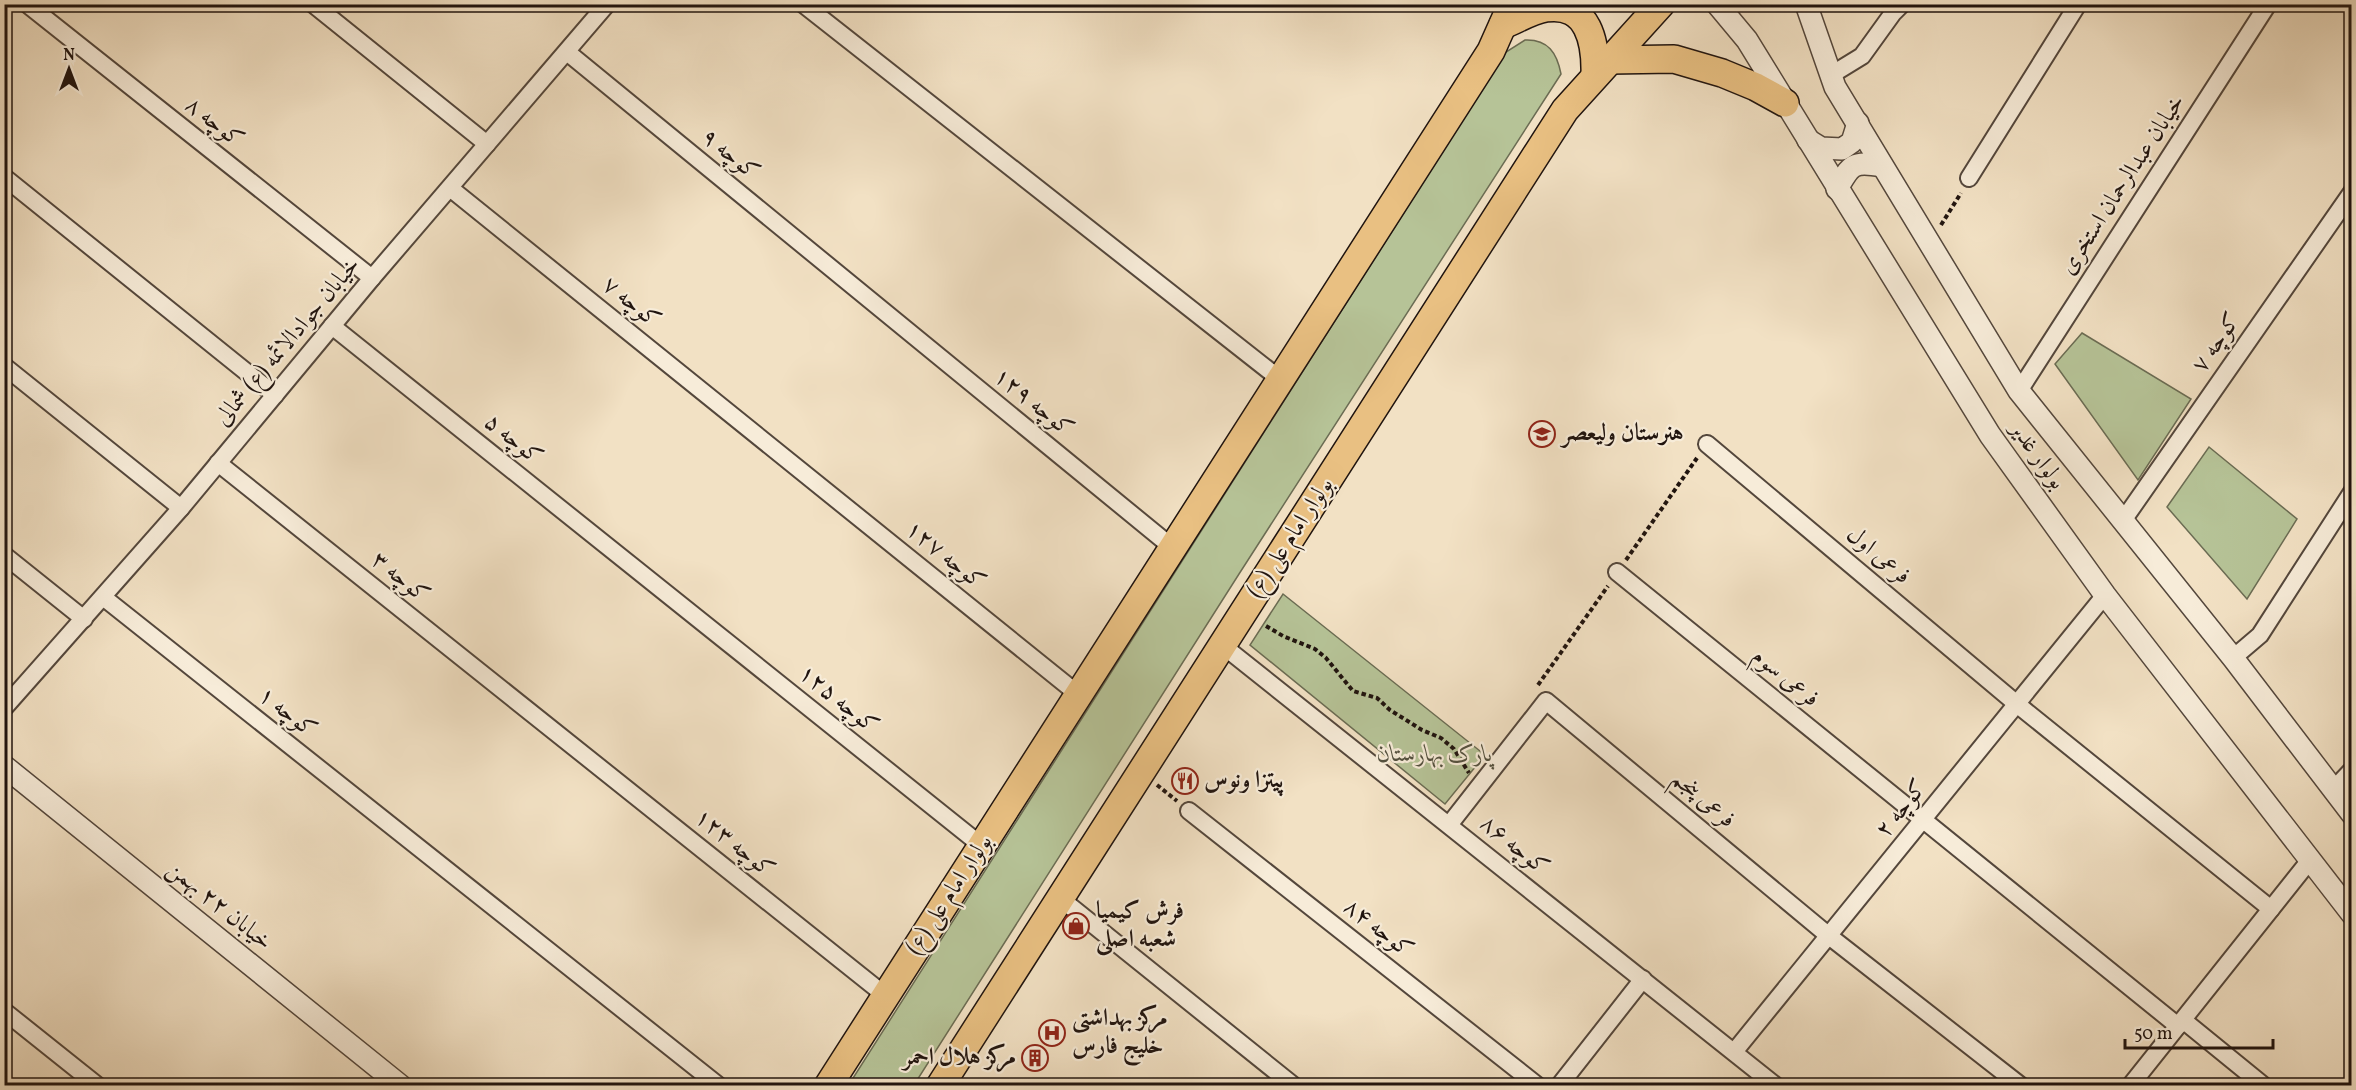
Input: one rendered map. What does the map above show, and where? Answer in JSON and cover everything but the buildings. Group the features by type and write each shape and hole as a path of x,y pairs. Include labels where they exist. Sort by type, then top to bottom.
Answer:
{"main road":[{"name":"بولوار امام علی (ع)","path":"940,1086 1565,110 1661,4"},
{"path":"1507,15 1564,7 1576,14 1589,29 1603,68 1674,59 1722,72 1785,103"},
{"name":"بولوار امام علی (ع)","path":"828,1086 1491,51 1507,15"}],"street":[{"name":"کوچه ۸","path":"27,4 372,278"},
{"path":"313,4 487,144"},
{"path":"803,4 1281,380"},
{"name":"بولوار غدیر","path":"1716,4 1747,40 1990,435 2106,595 2352,914"},
{"name":"بولوار غدیر","path":"1806,4 1835,87 2019,391 2233,658 2352,814"},
{"path":"1831,75 1862,56 1902,4"},
{"path":"1969,178 2078,4"},
{"name":"خیابان عبدالرحمان استخری","path":"2019,391 2268,4"},
{"name":"خیابان جوادالائمه (ع) شمالی","path":"4,708 181,508 372,278 567,52 601,7"},
{"name":"کوچه ۹","path":"567,52 863,295"},
{"path":"1808,140 1821,148 1842,150 1852,142 1858,123"},
{"path":"1837,189 1849,168 1861,162 1882,166"},
{"path":"4,177 275,394"},
{"name":"کوچه ۷","path":"450,188 782,455"},
{"name":"کوچه ۷","path":"2122,522 2352,192"},
{"name":"کوچه ۱۲۹","path":"863,295 1173,548"},
{"name":"کوچه ۵","path":"332,326 664,592"},
{"path":"4,366 181,508"},
{"name":"فرعی اول","path":"1707,444 2018,705 2271,909"},
{"name":"کوچه ۱۲۷","path":"782,455 1079,694"},
{"name":"کوچه ۳","path":"218,463 552,729"},
{"path":"2233,658 2260,635 2352,492"},
{"path":"4,555 84,619"},
{"name":"فرعی سوم","path":"1617,572 1923,821 2264,1086"},
{"name":"کوچه ۱۲۵","path":"664,592 982,846"},
{"name":"کوچه ۲","path":"1734,1052 2106,595"},
{"name":"کوچه ۱","path":"103,597 719,1086"},
{"name":"کوچه ۸۶","path":"1222,645 1776,1086"},
{"name":"فرعی پنجم","path":"1480,786 1546,701 1829,936 2022,1086"},
{"name":"کوچه ۱۲۳","path":"552,729 886,996"},
{"name":"خیابان ۲۲ بهمن","path":"4,766 401,1086"},
{"path":"2334,789 2352,771"},
{"path":"1449,825 1480,786"},
{"name":"کوچه ۸۴","path":"1189,811 1538,1086"},
{"path":"2130,1086 2310,860"},
{"path":"1060,898 1294,1086"},
{"path":"1559,1086 1642,979"},
{"path":"4,1011 98,1086"}],"path":[{"path":"1930,243 1969,178"},
{"path":"1266,626 1321,654 1353,691 1377,698 1390,710 1422,730 1441,738 1454,750 1471,777 1480,786"},
{"path":"1141,772 1189,811"}],"green space":[{"path":"1525,40 1540,42 1550,49 1557,60 1561,74 914,1085 848,1086 1506,52"},
{"path":"2082,333 2191,399 2138,480 2055,364"},
{"path":"2209,447 2297,519 2247,599 2167,507"},
{"name":"پارک بهارستان","path":"1283,594 1485,755 1445,804 1250,645"}],"place":[{"name":"هنرستان ولیعصر","path":"1542,434"},
{"name":"پیتزا ونوس","path":"1185,781"},
{"name":"فرش کیمیا شعبه اصلی","path":"1076,926"},
{"name":"مرکز بهداشتی خلیج فارس","path":"1052,1033"},
{"name":"مرکز هلال احمر","path":"1035,1058"}]}
